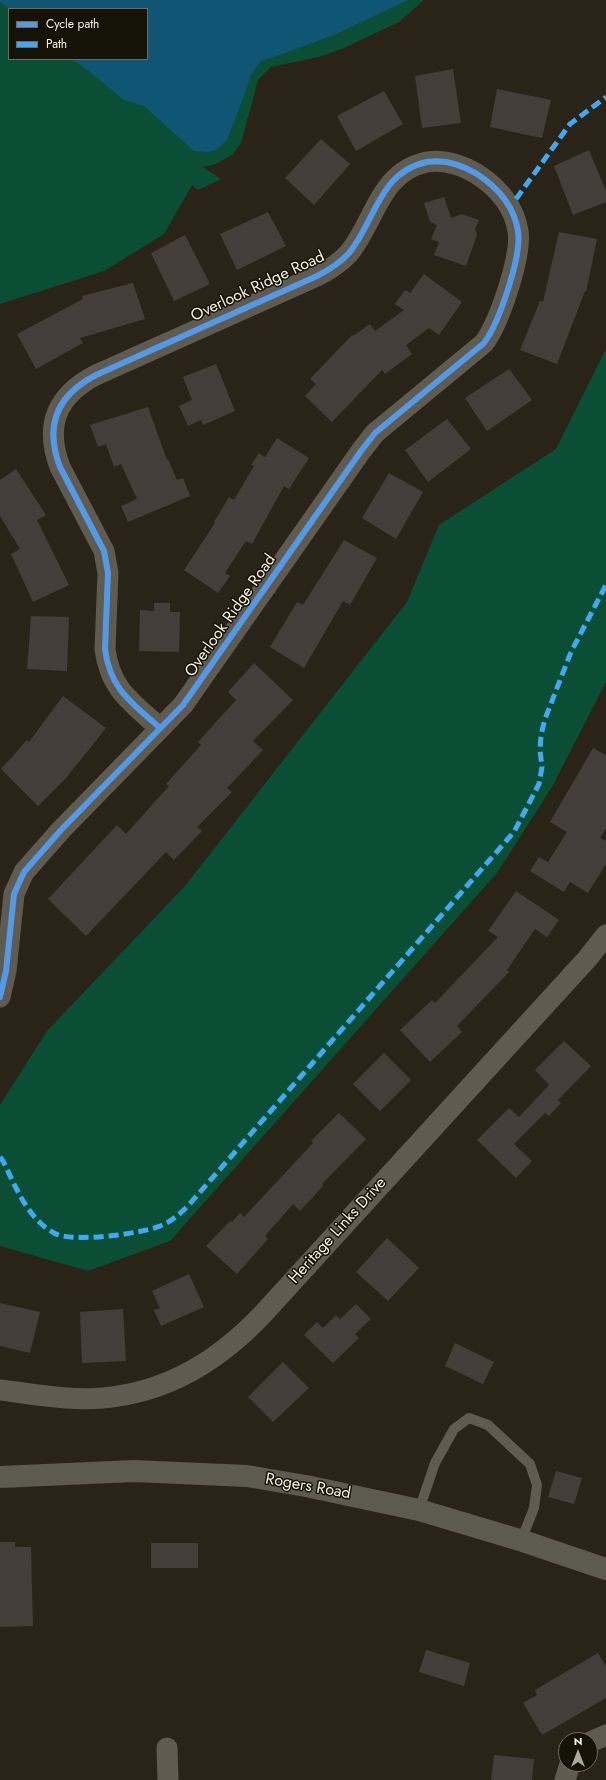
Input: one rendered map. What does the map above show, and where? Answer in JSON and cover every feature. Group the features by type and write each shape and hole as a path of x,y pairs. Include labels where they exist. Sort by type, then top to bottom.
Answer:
{"main road":[{"name":"Rogers Road","path":"0,1477 134,1471 247,1476 306,1486 419,1510 606,1569"}],"street":[{"name":"Overlook Ridge Road","path":"0,998 6,971 12,902 17,885 24,872 62,830 183,705 196,689 371,438 484,343 492,330 498,317 516,259 519,236 512,212 502,194 471,170 457,164 442,162 425,163 409,168 390,183 350,252 332,268 82,382 63,402 56,414 53,428 55,454 60,467 104,551 107,562 106,660 119,690 160,728"},
{"name":"Heritage Links Drive","path":"0,1390 63,1397 103,1398 127,1394 151,1388 179,1377 204,1365 224,1351 262,1315 577,971 606,935"},
{"path":"167,1748 168,1780"}],"lane":[{"path":"419,1510 435,1463 454,1429 469,1418 488,1426 530,1464 537,1485 534,1508 520,1541"}],"green space":[{"path":"0,0 424,0 399,22 344,48 319,57 271,67 258,80 241,143 233,154 216,164 203,167 221,179 198,190 192,185 164,234 104,271 0,304"},
{"path":"606,349 606,682 552,787 497,873 170,1241 88,1271 0,1246 0,1105 47,1031 185,886 407,602 439,525 556,449"}],"water":[{"path":"0,0 408,0 336,34 261,61 250,76 227,140 217,149 208,152 194,151 144,106 124,100 84,67 73,60 148,60 148,8 9,8 0,2"}],"building":[{"path":"453,69 461,123 422,128 415,76"},
{"path":"497,89 551,100 542,138 490,127"},
{"path":"384,91 403,124 356,151 337,116"},
{"path":"321,139 350,164 314,205 285,178"},
{"path":"589,150 606,191 606,202 573,215 554,166"},
{"path":"444,197 451,218 462,214 479,220 475,229 477,235 466,266 434,255 439,242 431,239 437,225 430,222 424,203"},
{"path":"268,212 286,246 237,270 220,234"},
{"path":"559,232 597,239 586,292 585,291 557,364 520,350 540,301 543,302"},
{"path":"185,235 210,284 174,301 151,253"},
{"path":"424,274 462,302 439,335 429,328 406,345 412,354 385,374 382,370 332,422 305,396 316,384 310,379 352,335 353,336 370,324 375,331 404,310 395,304 405,290 410,293"},
{"path":"133,283 145,319 80,338 83,343 36,369 17,334 83,299 82,296"},
{"path":"216,364 235,411 203,425 201,420 188,426 179,406 192,400 183,377"},
{"path":"509,369 532,400 487,431 465,398"},
{"path":"148,407 167,460 168,459 177,480 183,478 190,496 128,522 121,506 137,499 121,464 114,467 106,444 98,447 90,425"},
{"path":"447,419 471,449 428,482 405,450"},
{"path":"277,438 309,458 289,489 284,486 252,544 246,541 225,573 230,576 218,593 184,570 215,523 214,522 229,497 234,500 254,466 251,465 259,453 265,457"},
{"path":"16,469 46,515 37,520 69,585 33,602 11,554 20,549 0,516 0,480"},
{"path":"389,473 423,492 396,539 362,518"},
{"path":"344,540 377,558 350,605 343,601 304,668 270,647 297,602 303,605"},
{"path":"154,603 170,603 170,612 180,612 179,652 139,651 140,610 154,611"},
{"path":"31,616 69,617 67,671 27,669"},
{"path":"254,663 293,700 253,741 263,750 227,788 232,792 197,827 202,831 174,860 166,852 86,936 48,899 117,825 126,834 169,786 166,784 201,745 198,742 236,700 228,692"},
{"path":"63,696 106,728 66,778 38,806 1,769 27,740 29,742"},
{"path":"593,748 606,755 606,828 600,838 606,841 606,864 588,893 570,882 564,892 530,871 539,857 548,862 567,832 550,822"},
{"path":"516,891 559,920 547,937 535,929 507,970 509,972 457,1026 462,1032 430,1062 400,1030 432,1000 435,1003 498,937 488,931"},
{"path":"564,1041 591,1066 558,1100 561,1103 549,1116 545,1113 514,1144 532,1161 516,1178 477,1140 509,1108 519,1117 549,1085 535,1070"},
{"path":"384,1053 411,1080 380,1111 353,1084"},
{"path":"339,1113 366,1139 322,1184 323,1186 300,1211 293,1204 265,1236 268,1239 237,1274 206,1246 230,1221 232,1222 240,1213 244,1217 313,1143 311,1141"},
{"path":"387,1238 419,1268 388,1301 356,1272"},
{"path":"189,1274 204,1307 161,1326 154,1310 160,1308 152,1291"},
{"path":"0,1303 40,1312 30,1353 0,1346"},
{"path":"356,1304 371,1319 355,1334 359,1338 333,1363 304,1335 317,1322 323,1328 336,1315 340,1319"},
{"path":"123,1309 126,1361 82,1363 80,1312"},
{"path":"455,1343 494,1362 483,1384 445,1366"},
{"path":"283,1362 309,1388 273,1422 248,1397"},
{"path":"556,1471 582,1478 574,1504 548,1497"},
{"path":"0,1542 15,1542 15,1547 31,1547 33,1626 0,1627"},
{"path":"151,1543 198,1543 198,1568 151,1568"},
{"path":"426,1650 470,1663 464,1686 419,1672"},
{"path":"598,1653 606,1666 606,1698 542,1735 523,1703 537,1695 535,1690"},
{"path":"494,1755 534,1759 532,1780 491,1780"}],"marked path":[{"path":"516,199 570,124 606,97"},
{"path":"0,1157 23,1201 36,1219 54,1233 63,1236 106,1236 151,1229 168,1222 187,1207 514,832 539,784 542,767 540,750 541,735 545,719 571,652 606,585"}],"cycle path":[{"path":"0,997 6,971 14,894 24,872 61,830 183,705 375,433 484,343 490,333 496,321 513,272 518,242 518,231 513,213 504,198 498,191 477,174 459,165 440,161 427,162 411,167 398,176 388,186 358,240 349,253 334,266 317,276 96,375 83,383 63,402 57,413 54,425 53,438 55,452 60,467 104,551 108,573 105,649 108,663 117,685 124,694 160,728"}]}
